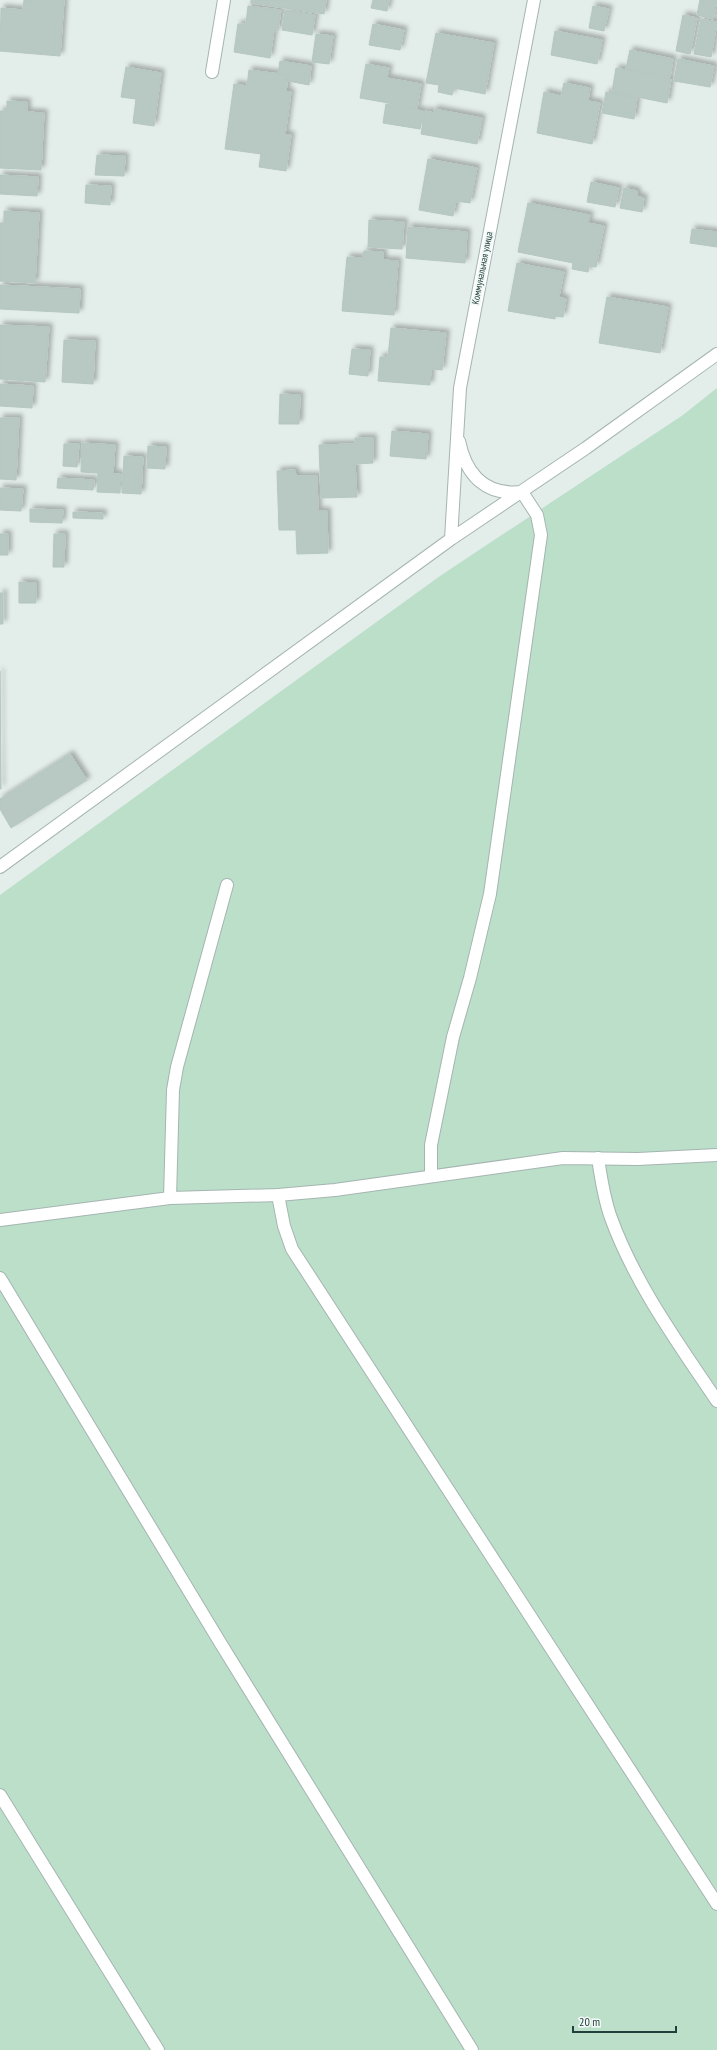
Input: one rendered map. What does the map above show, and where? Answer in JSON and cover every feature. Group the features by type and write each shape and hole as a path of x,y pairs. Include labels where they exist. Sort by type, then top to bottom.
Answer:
{"street":[{"path":"212,72 224,0"},
{"name":"Коммунальная улица","path":"451,539 456,428 460,388 534,0"},
{"path":"0,868 451,539 586,448 717,354"},
{"path":"456,428 464,459 478,479 487,487 498,492 522,492"},
{"path":"431,1175 431,1145 453,1038 470,978 490,894 541,535 537,515 522,492"},
{"path":"170,1198 173,1090 177,1067 226,885"},
{"path":"0,1220 170,1198 278,1196 335,1190 431,1175 562,1158 717,1155"},
{"path":"598,1158 602,1185 611,1218 635,1270 675,1340 717,1401"},
{"path":"278,1196 284,1226 292,1249 717,1904"},
{"path":"0,1278 221,1644 472,2050"},
{"path":"0,1795 158,2050"}],"green space":[{"path":"717,388 717,2050 0,2050 0,895 440,576 683,415"}],"building":[{"path":"24,0 64,0 60,56 0,51 1,8 23,10"},
{"path":"251,0 326,0 324,14 251,3"},
{"path":"373,0 389,0 387,11 371,8"},
{"path":"700,0 717,0 713,19 697,15"},
{"path":"248,6 281,10 278,31 274,30 270,58 234,52 238,24 246,24"},
{"path":"593,6 609,9 604,31 589,28"},
{"path":"285,10 315,15 312,35 282,30"},
{"path":"683,15 697,18 690,54 676,51"},
{"path":"701,19 717,22 711,57 694,54"},
{"path":"373,24 404,30 400,50 369,45"},
{"path":"555,31 602,40 597,64 551,55"},
{"path":"436,33 494,43 485,94 454,88 452,95 438,92 439,85 426,83"},
{"path":"316,34 333,36 329,64 312,62"},
{"path":"630,50 673,59 670,77 626,69"},
{"path":"678,59 714,66 710,87 674,81"},
{"path":"280,61 311,66 309,85 288,81 288,75 278,74"},
{"path":"366,64 389,68 387,78 421,84 417,108 360,98"},
{"path":"126,67 161,73 154,126 133,123 136,99 121,97"},
{"path":"616,68 671,79 667,103 612,92"},
{"path":"249,70 288,75 286,92 291,92 285,135 291,135 286,171 259,167 261,154 225,149 234,84 247,86"},
{"path":"564,83 590,88 588,101 600,103 592,144 537,133 544,92 561,96"},
{"path":"606,92 637,98 634,119 602,113"},
{"path":"7,101 27,102 27,112 44,113 41,170 0,168 0,111 7,111"},
{"path":"386,104 423,111 420,129 383,123"},
{"path":"434,109 482,118 477,144 421,134 425,111 434,113"},
{"path":"97,155 125,156 124,176 95,175"},
{"path":"428,159 477,168 470,203 456,201 453,216 419,210"},
{"path":"0,175 38,177 37,196 0,194"},
{"path":"591,182 619,188 615,207 587,202"},
{"path":"86,185 111,186 110,205 85,203"},
{"path":"624,188 637,191 637,196 644,198 642,212 620,208"},
{"path":"528,203 590,215 588,223 604,226 596,267 589,266 588,272 572,269 573,263 518,252"},
{"path":"4,211 39,213 35,283 0,281 0,223 4,223"},
{"path":"369,220 404,222 402,249 368,247"},
{"path":"408,227 467,232 465,263 406,258"},
{"path":"692,229 717,232 717,247 690,243"},
{"path":"364,251 383,252 383,260 398,261 394,315 342,311 347,257 363,258"},
{"path":"517,263 564,272 559,297 566,299 563,317 555,316 555,319 508,311"},
{"path":"0,285 80,289 79,313 0,309"},
{"path":"607,297 668,307 660,353 599,343"},
{"path":"0,325 49,327 45,382 0,379"},
{"path":"391,328 446,333 442,370 431,369 430,385 378,381 380,357 388,357"},
{"path":"64,340 95,341 93,384 62,382"},
{"path":"352,349 370,350 368,376 349,374"},
{"path":"0,384 33,386 32,408 0,406"},
{"path":"280,394 300,395 299,424 279,424"},
{"path":"0,418 19,418 16,480 0,479"},
{"path":"392,431 428,434 426,459 390,456"},
{"path":"355,438 373,438 373,463 355,464 357,497 321,498 319,445 355,444"},
{"path":"82,443 115,445 113,474 121,474 120,493 97,492 98,473 81,472"},
{"path":"64,444 79,444 77,467 63,466"},
{"path":"148,446 166,447 165,469 147,468"},
{"path":"124,456 143,457 141,494 122,493"},
{"path":"295,470 296,476 317,476 318,511 327,511 328,553 297,554 296,530 279,530 277,471"},
{"path":"58,478 94,480 93,490 57,488"},
{"path":"0,488 23,489 21,511 0,510"},
{"path":"30,509 63,510 62,523 30,522"},
{"path":"73,512 103,513 103,519 73,518"},
{"path":"0,534 8,534 8,555 0,555"},
{"path":"54,534 65,534 64,567 53,567"},
{"path":"19,582 36,583 36,603 19,603"},
{"path":"0,593 3,593 3,624 0,624"},
{"path":"0,671 1,789 0,789"},
{"path":"70,754 87,780 11,828 0,809 0,799"}]}
